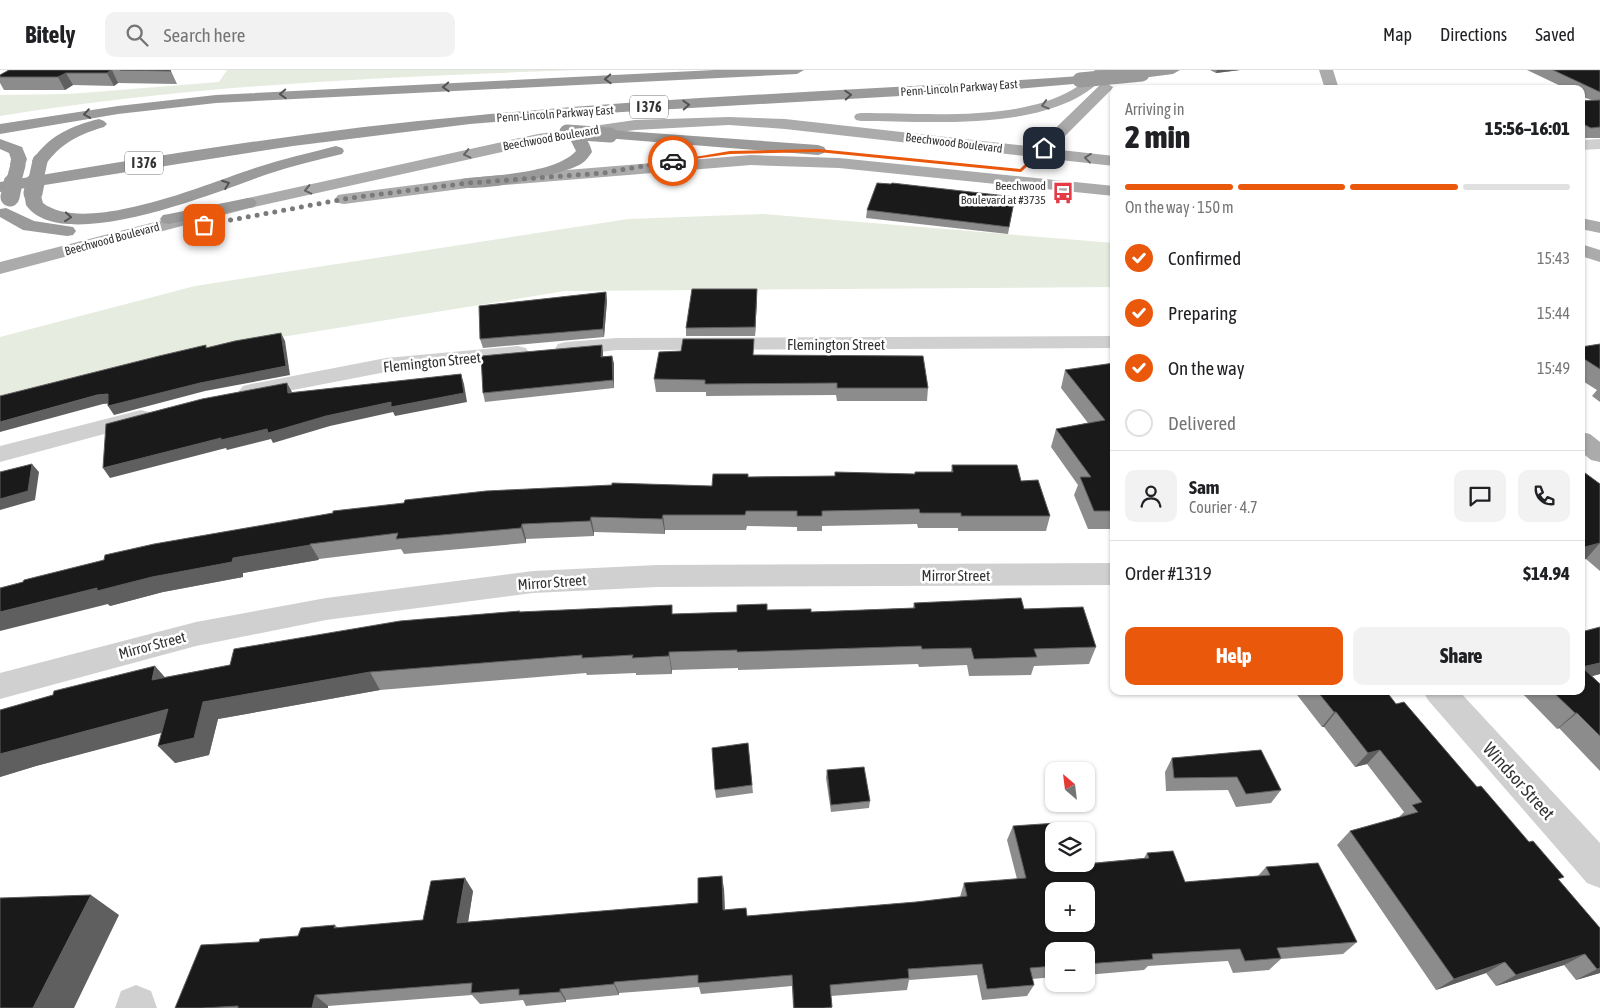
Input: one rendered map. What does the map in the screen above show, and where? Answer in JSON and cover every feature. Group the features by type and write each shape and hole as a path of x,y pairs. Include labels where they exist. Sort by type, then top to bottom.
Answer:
{"highway":[{"path":"0,129 118,110 216,99 797,70"},
{"name":"Penn-Lincoln Parkway East","path":"5,206 289,142 424,125 534,114 1080,80 1173,70"},
{"path":"711,88 808,82"},
{"name":"Penn-Lincoln Parkway East","path":"0,176 219,141 357,122 497,106 671,91 152,114 108,121 71,134 48,149 40,162 33,193 35,205 48,214 74,218 121,216 170,204 261,171 338,150 401,140 499,130"},
{"path":"289,142 392,134 499,130 573,136 610,135 818,150"},
{"path":"468,183 548,171 569,165 577,161 584,152 582,144 573,136"},
{"path":"0,144 16,150 19,159 5,206 29,226 46,229 99,231 137,226 248,203"}],"main road":[{"path":"729,121 971,116 1014,112 1038,107 1070,96 1084,88 1103,70"},
{"path":"1021,170 1123,70"},
{"path":"1326,70 1331,85"},
{"name":"Beechwood Boulevard","path":"0,269 248,203 561,134 636,125 729,121 816,127 1110,161"},
{"path":"603,173 730,152 818,150 1110,181"},
{"name":"Beechwood Boulevard","path":"0,269 288,208 358,196 468,183 728,161 797,160 1110,191"},
{"path":"1585,223 1600,228"},
{"path":"1585,251 1600,256"},
{"path":"1585,443 1600,454"}],"street":[{"path":"1585,145 1600,144"},
{"name":"Flemington Street","path":"234,395 386,366 617,344 1110,342"},
{"path":"0,454 158,412"},
{"name":"Mirror Street","path":"0,686 196,634 326,609 533,582 657,576 1110,574"},
{"name":"Windsor Street","path":"1442,695 1600,870"}],"shaded area":[{"path":"227,70 577,70 287,84 71,105 0,116 0,95 69,94 219,82"},
{"path":"763,214 1110,243 1110,287 565,291 146,359 0,396 0,337 195,286 628,219"}],"building":[{"path":"9,70 111,70 107,73 66,73 58,77 0,77 0,75"},
{"path":"120,70 168,70 171,71"},
{"path":"1553,70 1600,70 1600,92"},
{"path":"1600,100 1600,127 1591,128 1585,125 1585,101"},
{"path":"877,183 892,183 1015,197 1009,227 867,210"},
{"path":"692,289 757,289 755,327 686,328"},
{"path":"606,292 603,329 480,339 479,306"},
{"path":"281,333 286,366 200,383 108,406 108,394 97,395 0,422 0,396 206,345 206,348"},
{"path":"683,339 754,339 753,355 923,356 928,388 837,388 837,383 705,384 705,380 654,379 659,352 681,351"},
{"path":"1600,344 1600,369 1585,360 1585,346"},
{"path":"602,345 601,357 612,356 613,380 483,393 481,356"},
{"path":"1110,364 1110,511 1094,511 1080,477 1091,477 1056,429 1105,420 1065,370"},
{"path":"461,374 464,393 391,407 391,402 326,416 268,433 267,429 221,440 221,438 103,468 106,424 202,399 287,383 288,393"},
{"path":"32,464 28,491 0,499 0,472"},
{"path":"952,465 1017,465 1021,481 1038,480 1050,516 961,516 961,513 920,513 919,509 822,511 822,516 797,516 797,511 746,511 745,515 663,515 662,519 591,517 590,521 522,524 521,528 396,539 398,533 310,544 233,558 232,562 152,577 97,591 97,588 0,612 0,588 104,560 105,555 154,544 333,513 333,511 404,503 405,500 486,491 612,485 612,483 712,486 713,474 748,474 748,477 835,476 835,472 915,474 915,472 953,472"},
{"path":"1585,473 1600,484 1600,543 1585,547"},
{"path":"1021,598 1024,609 1083,607 1096,647 1034,649 1037,657 974,659 971,648 922,649 921,646 737,652 737,650 669,652 669,656 632,658 633,655 582,658 582,655 370,672 203,702 194,738 158,746 168,709 0,754 0,710 53,695 54,691 155,666 152,680 230,665 234,649 400,621 520,611 672,605 672,614 737,612 737,605 767,604 767,610 811,609 811,612 915,608 914,603"},
{"path":"1600,627 1600,663 1585,666 1585,631"},
{"path":"1585,670 1600,684 1600,736 1556,695 1585,695"},
{"path":"1320,695 1389,695 1396,704 1404,702 1477,787 1481,786 1529,842 1533,841 1564,877 1558,879 1600,928 1600,968 1597,969 1585,954 1516,975 1505,962 1454,979 1350,831 1418,812 1412,805 1422,802 1380,750 1368,753 1336,712"},
{"path":"748,743 752,785 715,790 712,748"},
{"path":"1261,750 1281,790 1246,794 1237,777 1174,778 1172,758"},
{"path":"864,767 870,801 831,805 827,770"},
{"path":"1045,824 1045,872 1095,872 1095,863 1149,858 1147,853 1173,851 1185,882 1270,875 1266,867 1318,863 1357,942 1277,948 1281,958 1245,961 1240,949 1152,954 1153,959 1095,963 1095,942 1045,942 1045,967 1030,968 1034,985 987,989 982,964 908,969 909,978 830,985 832,1007 824,1008 794,1008 792,975 698,983 698,975 614,982 614,984 560,989 560,992 519,995 519,989 471,993 472,983 315,995 312,1008 238,1008 238,1006 175,1008 201,945 259,942 260,939 298,936 301,928 335,925 334,928 423,920 431,881 465,878 457,923 698,903 698,878 722,876 723,910 746,908 747,916 967,896 964,883 1026,878 1013,826"},
{"path":"91,895 33,1008 0,1008 0,898"}],"way so far":[{"path":"204,225 315,203 382,193 468,183 603,173 673,161"}],"place":[{"name":"Beechwood Boulevard at #3735","path":"1063,193"}],"route":[{"path":"673,161 730,152 818,150 1021,170 1044,148"}]}
